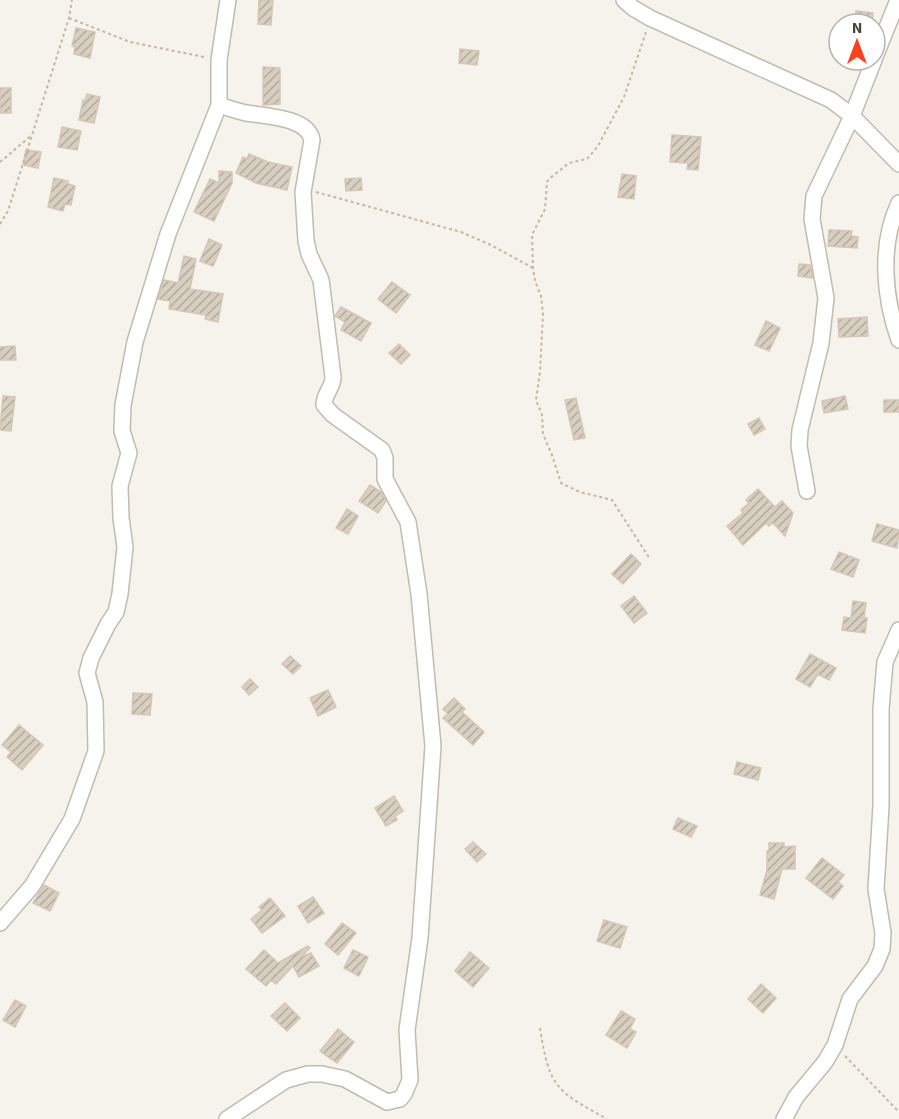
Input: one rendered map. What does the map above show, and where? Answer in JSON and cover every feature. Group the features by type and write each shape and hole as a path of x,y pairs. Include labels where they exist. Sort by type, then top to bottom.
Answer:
{"street":[{"path":"0,923 32,886 72,819 96,750 95,702 87,673 91,658 116,612 120,594 125,547 120,486 129,453 123,438 122,424 135,342 168,234 219,105 219,60 228,0"},
{"path":"624,0 650,18 831,100 852,116 899,164"},
{"path":"887,27 898,0"},
{"path":"807,491 799,446 800,430 821,343 826,298 812,219 814,196 852,116 869,72"},
{"path":"219,105 247,113 280,118 307,130 311,135 312,141 303,192 306,241 309,254 321,280 333,367 333,382 325,395 324,405 333,415 377,445 384,454 385,479 408,522 419,594 433,746 420,938 407,1030 410,1080 404,1094 400,1099 387,1102 345,1079 322,1074 297,1076 286,1080 227,1119"},
{"path":"899,203 889,228 887,251 888,301 899,340"},
{"path":"784,1119 796,1097 825,1062 835,1045 850,999 875,966 882,949 883,933 876,889 881,806 881,709 885,662 899,630"}],"path":[{"path":"0,224 6,215 69,18 72,0"},
{"path":"69,18 130,42 219,60"},
{"path":"650,18 624,97 598,146 587,159 569,163 547,182 545,209 532,235 533,268 541,296 543,314 536,399 542,416 543,434 552,455 558,479 569,488 612,500 650,559"},
{"path":"0,162 32,134"},
{"path":"305,183 315,191 324,194 461,232 491,244 533,268"},
{"path":"540,1028 545,1063 558,1089 607,1119"},
{"path":"835,1045 899,1112"}],"building":[{"path":"259,0 273,0 271,25 258,24"},
{"path":"76,28 95,32 90,58 74,54 75,47 72,46"},
{"path":"460,49 479,51 477,65 459,63"},
{"path":"263,67 280,68 280,104 263,105"},
{"path":"0,88 11,88 11,113 0,113"},
{"path":"87,94 100,97 94,123 79,120 83,100 85,101"},
{"path":"62,127 81,131 77,150 58,147"},
{"path":"672,135 701,137 698,170 687,169 688,163 670,162"},
{"path":"26,150 41,152 38,168 23,165"},
{"path":"249,154 268,162 292,167 287,190 256,183 236,173 243,157 247,159"},
{"path":"219,171 232,172 232,183 214,221 194,212 210,179 219,183"},
{"path":"622,174 636,176 634,199 618,197"},
{"path":"54,178 68,181 68,184 75,186 71,205 65,204 63,211 48,207"},
{"path":"361,178 362,190 346,191 345,179"},
{"path":"829,230 852,231 851,236 858,237 857,248 828,246"},
{"path":"209,239 222,245 213,266 200,261"},
{"path":"184,256 196,259 190,289 223,294 218,322 205,319 206,315 169,309 170,301 158,299 164,280 178,283"},
{"path":"799,264 810,265 813,278 798,276"},
{"path":"392,282 410,295 396,313 378,299"},
{"path":"341,307 371,323 361,341 341,330 345,322 335,316"},
{"path":"867,317 868,336 839,337 838,319"},
{"path":"766,321 780,328 769,351 755,345"},
{"path":"399,344 410,355 401,364 389,353"},
{"path":"15,346 16,360 0,360 0,347"},
{"path":"3,396 15,397 11,431 0,430"},
{"path":"845,396 848,409 824,413 822,401"},
{"path":"576,398 585,438 574,440 565,400"},
{"path":"884,400 899,400 899,412 884,412"},
{"path":"759,418 765,429 754,435 748,424"},
{"path":"370,485 381,492 386,501 378,513 359,501"},
{"path":"758,489 775,507 782,501 793,513 785,536 773,523 769,526 766,523 743,545 727,526 743,513 741,510 749,503 746,500"},
{"path":"347,509 358,516 348,534 336,528"},
{"path":"877,524 899,530 897,548 872,541"},
{"path":"839,552 859,560 853,577 831,569"},
{"path":"631,554 641,564 623,584 612,574"},
{"path":"634,596 647,613 634,623 621,606"},
{"path":"853,601 866,603 865,633 842,630 844,617 851,618"},
{"path":"810,654 836,668 829,680 818,674 810,687 796,679"},
{"path":"290,656 301,666 293,674 282,664"},
{"path":"250,679 258,687 249,695 242,687"},
{"path":"328,690 336,707 318,716 310,698"},
{"path":"133,693 152,694 150,715 132,714"},
{"path":"454,698 465,709 462,712 484,732 473,745 443,718 448,714 443,709"},
{"path":"19,725 43,745 22,770 7,757 11,752 2,745"},
{"path":"737,762 761,768 758,780 734,774"},
{"path":"394,796 403,811 395,816 397,820 386,826 375,808"},
{"path":"678,818 697,826 691,837 673,829"},
{"path":"473,842 486,854 477,862 465,849"},
{"path":"769,843 784,843 784,847 795,846 795,869 782,869 774,899 760,895 767,870"},
{"path":"822,858 844,875 838,882 843,886 833,899 806,878"},
{"path":"44,885 59,893 50,911 33,903"},
{"path":"313,897 324,913 308,923 298,906"},
{"path":"270,898 285,916 262,933 251,919 262,910 259,907"},
{"path":"604,920 627,927 620,948 597,941"},
{"path":"342,923 356,933 338,955 325,944"},
{"path":"308,946 310,948 301,957 311,953 319,966 299,977 293,966 276,984 271,980 266,986 246,969 264,950 278,963"},
{"path":"353,950 368,957 359,976 344,968"},
{"path":"470,952 489,968 473,987 455,971"},
{"path":"761,984 776,998 763,1013 748,999"},
{"path":"15,1000 26,1006 15,1027 3,1020"},
{"path":"285,1003 300,1018 287,1031 271,1016"},
{"path":"621,1011 635,1019 630,1029 636,1032 627,1048 606,1035"},
{"path":"338,1029 354,1042 337,1063 320,1051"}]}
